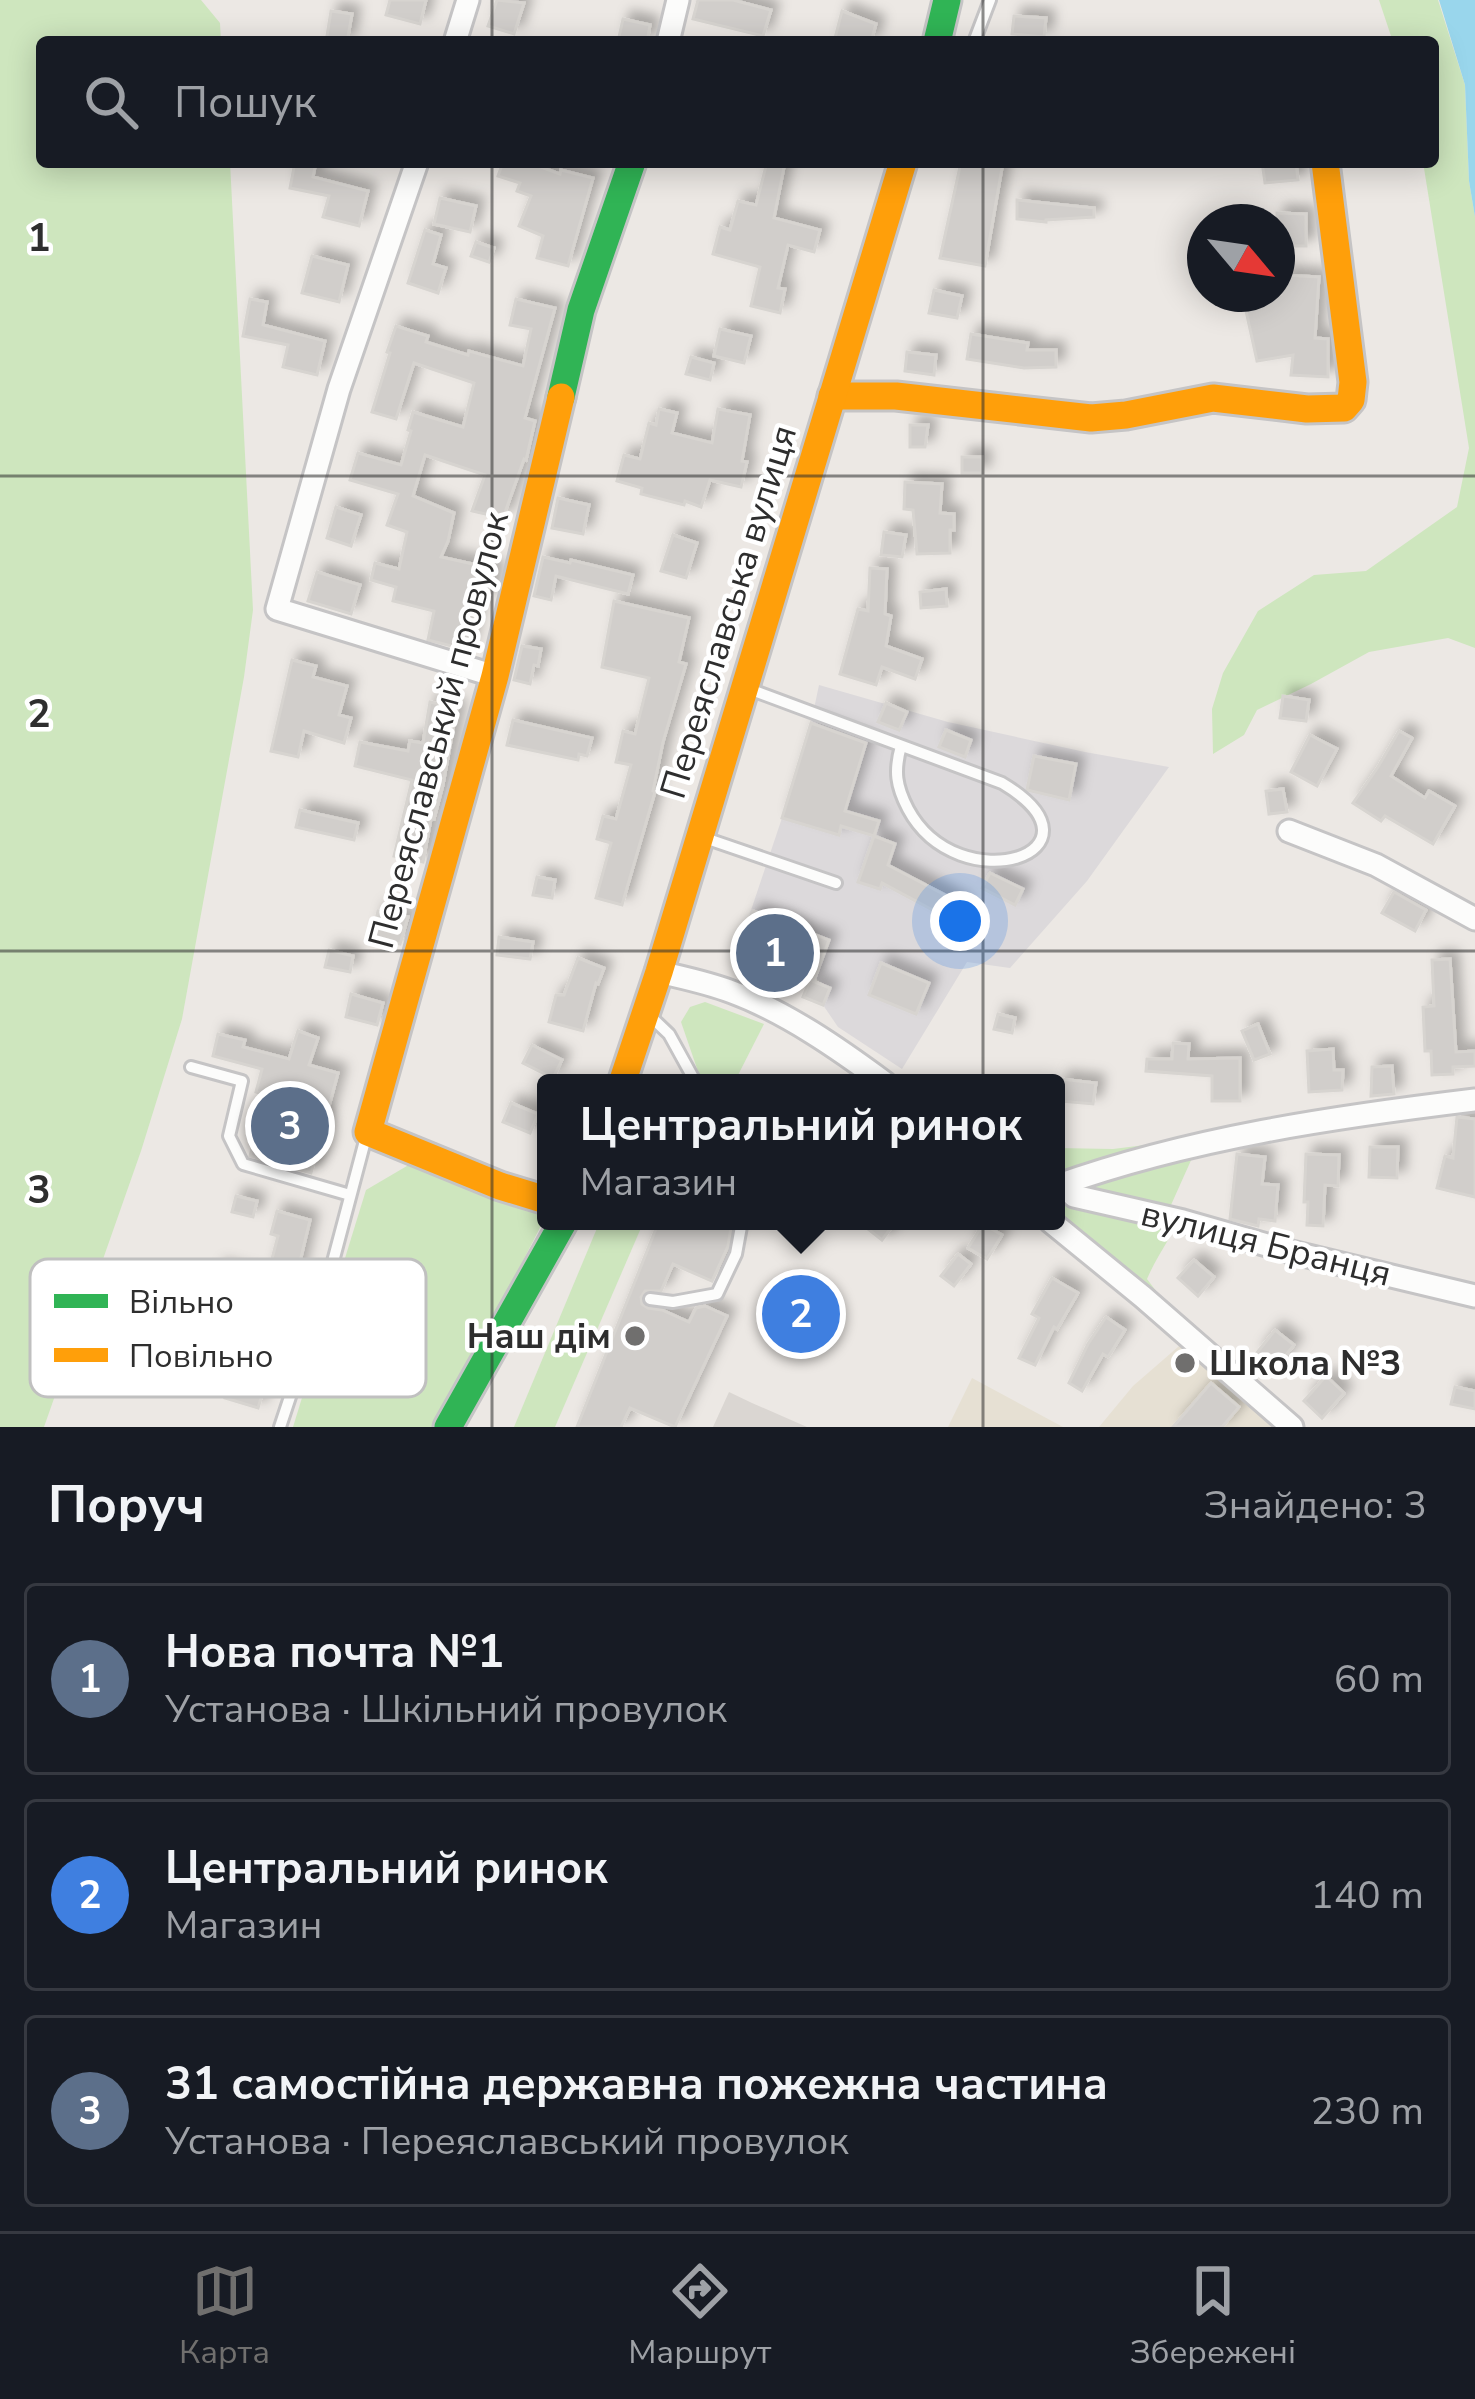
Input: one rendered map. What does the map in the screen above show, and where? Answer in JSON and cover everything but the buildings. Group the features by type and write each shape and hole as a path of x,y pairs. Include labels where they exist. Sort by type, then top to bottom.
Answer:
{"street":[{"path":"457,36 468,0"},
{"path":"669,36 678,0"},
{"path":"938,36 947,0"},
{"path":"415,168 339,389 277,609 495,676"},
{"name":"Переяславський провулок","path":"368,1132 495,676 581,310 630,168"},
{"name":"Переяславська вулиця","path":"625,1074 901,168"},
{"path":"832,396 896,396 1090,418 1205,398 1322,410 1345,408 1353,395 1351,364 1326,168"},
{"path":"1289,830 1376,866 1475,920"},
{"path":"659,972 754,1001 872,1074"},
{"path":"1065,1183 1132,1160 1280,1129 1475,1100"},
{"path":"368,1132 537,1197"},
{"name":"вулиця Бранця","path":"1065,1189 1074,1196 1291,1252 1475,1295"},
{"path":"448,1427 559,1230"},
{"path":"1061,1230 1292,1427"}],"lane":[{"path":"976,36 990,0"},
{"path":"746,688 994,779 1018,793 1043,821 1034,848 1016,859 991,861 933,841 914,819 898,784 895,770 901,746"},
{"path":"699,836 836,884"},
{"path":"647,1013 669,1034 691,1074"},
{"path":"191,1066 242,1081 230,1136 243,1164 350,1195"},
{"path":"333,1259 368,1132"},
{"path":"650,1299 673,1302 717,1294 736,1254 740,1230"},
{"path":"280,1427 290,1397"}],"shaded area":[{"path":"819,685 948,722 1169,767 1087,881 1010,968 967,962 902,1069 838,1027 823,1005 830,988 738,949 782,818"},
{"name":"Школа №3","path":"1186,1340 1279,1427 1099,1427 1133,1386"},
{"path":"972,1378 1063,1427 948,1427"},
{"path":"729,1392 752,1403 807,1427 713,1427"}],"green space":[{"path":"0,0 201,0 220,23 221,36 36,36 36,168 230,168 253,610 182,1019 103,1259 30,1259 30,1397 55,1397 44,1427 0,1427"},
{"path":"1379,0 1438,0 1465,85 1475,217 1475,648 1448,638 1369,652 1257,710 1244,735 1213,754 1212,709 1223,673 1258,611 1314,575 1366,571 1457,507 1469,448 1424,168 1439,168 1439,36 1391,36"},
{"path":"705,1002 764,1024 739,1074 699,1074 681,1022 690,1007"},
{"path":"1201,1138 1171,1205 1182,1210 1179,1219 1147,1279 1159,1295 1150,1309 1065,1229 1065,1148 1113,1149"},
{"path":"412,1163 525,1198 537,1208 539,1230 432,1427 293,1427 302,1397 426,1397 426,1259 345,1259 366,1190"},
{"path":"596,1230 640,1230 555,1427 514,1427"}],"water":[{"path":"1439,0 1475,0 1475,217 1465,85"}],"traffic: fast":[{"path":"938,36 947,0"},
{"path":"561,397 581,310 630,168"},
{"path":"448,1427 559,1230"}],"traffic: slow":[{"path":"625,1074 901,168"},
{"path":"832,396 896,396 1091,418 1213,398 1307,409 1344,408 1351,400 1353,382 1326,168"},
{"path":"537,1197 368,1132 495,676 561,397"}],"place":[{"name":"Нова почта №1","path":"775,953"},
{"name":"31 самостійна державна пожежна частина","path":"290,1126"},
{"name":"Центральний ринок","path":"801,1314"},
{"name":"Наш дім","path":"635,1336"},
{"name":"Школа №3","path":"1185,1363"}]}
